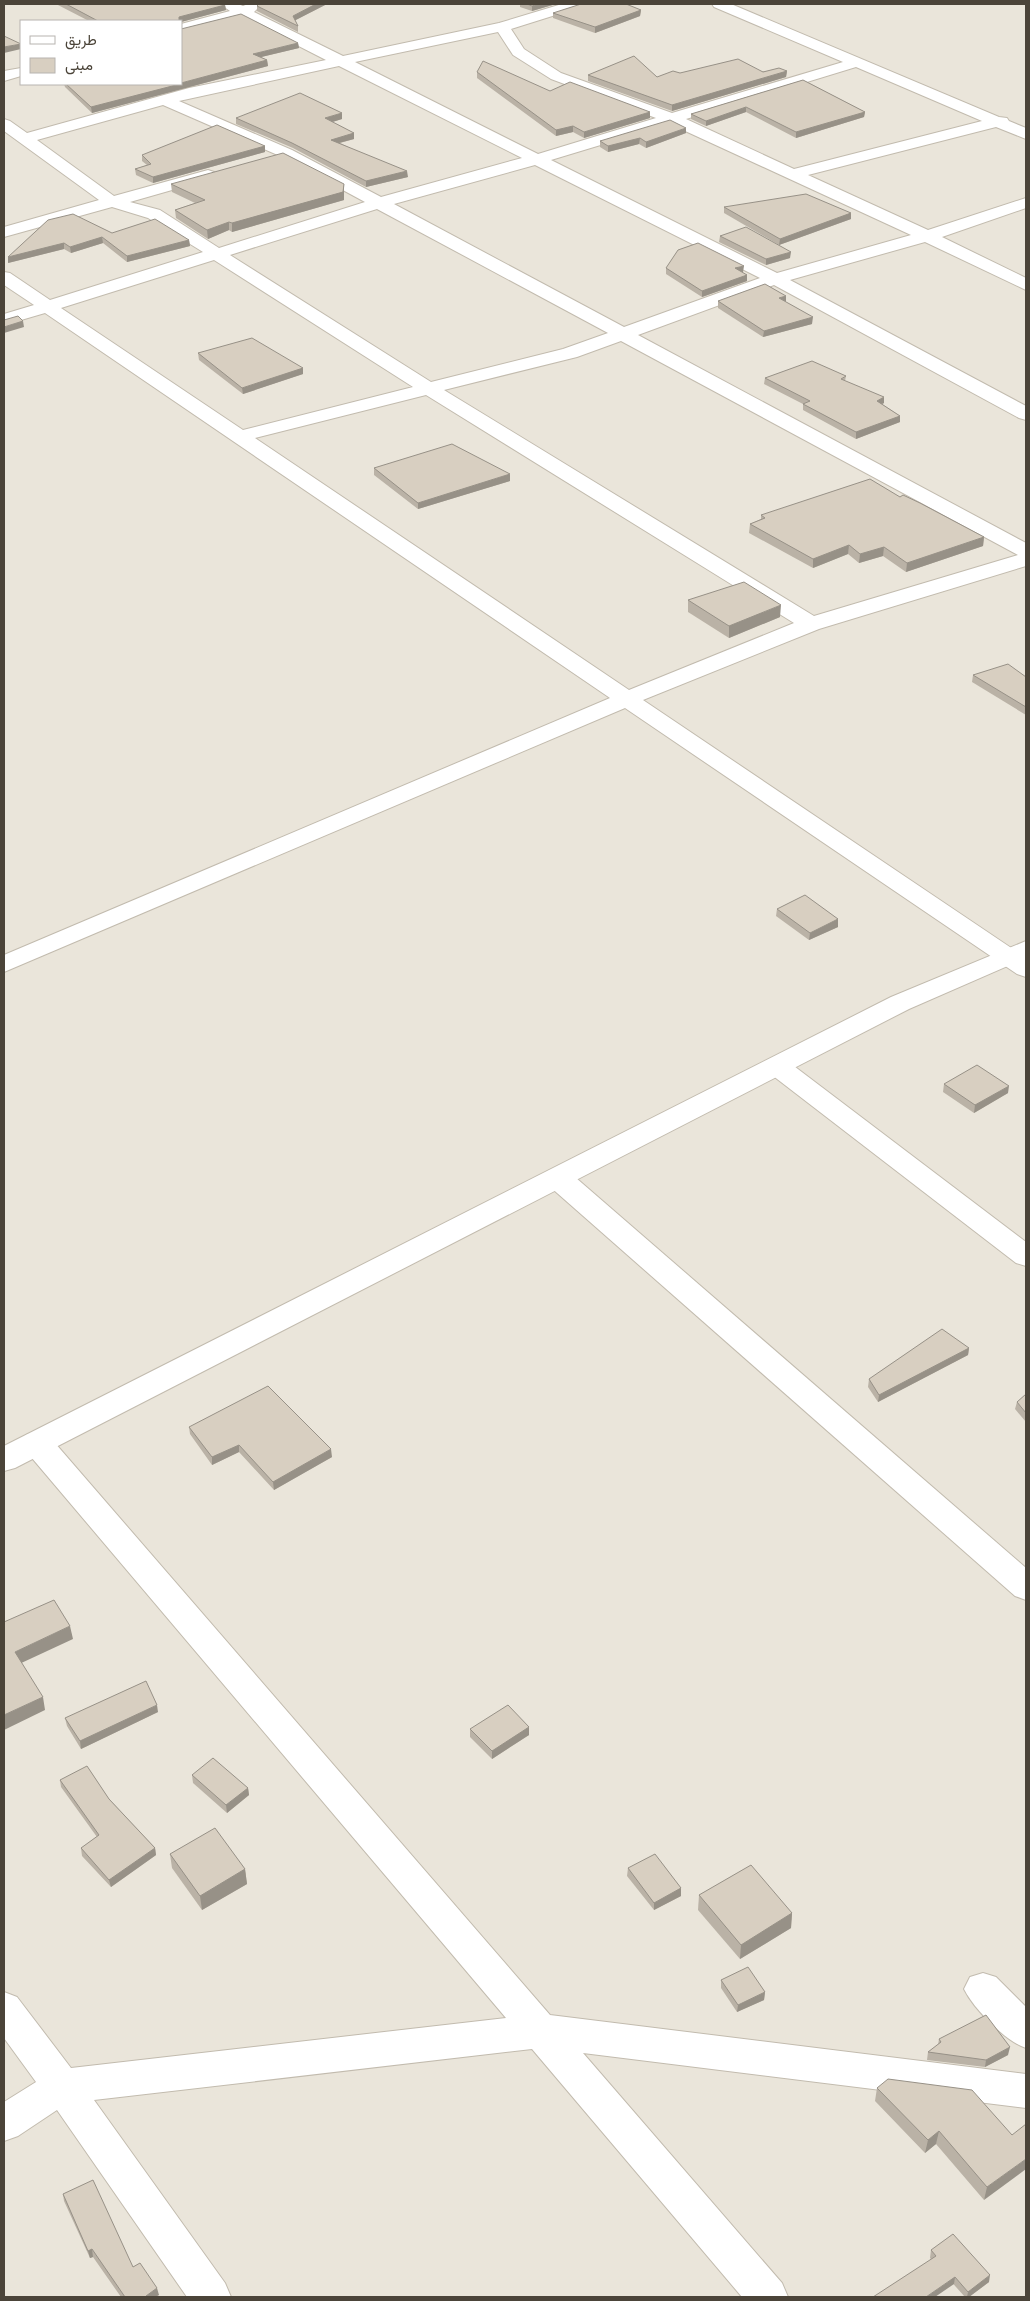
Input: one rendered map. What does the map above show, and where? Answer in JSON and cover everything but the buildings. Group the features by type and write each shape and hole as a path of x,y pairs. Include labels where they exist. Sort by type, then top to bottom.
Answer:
{"street":[{"path":"227,4 251,8 341,61 775,279 1026,414"},
{"path":"24,139 189,93 502,27 576,4"},
{"path":"719,4 1026,134"},
{"path":"182,29 251,8"},
{"path":"502,27 518,52 556,76 673,119 927,236 1026,285"},
{"path":"4,320 379,203 673,119 858,62"},
{"path":"4,76 20,72"},
{"path":"165,100 286,153 1026,551"},
{"path":"792,174 1019,116"},
{"path":"4,124 112,202 154,214 429,389 811,624"},
{"path":"259,160 286,153"},
{"path":"4,232 222,171"},
{"path":"238,437 570,353 775,279 927,236 1026,203"},
{"path":"4,277 626,699 1020,958"},
{"path":"4,964 626,699 811,624 1026,559"},
{"path":"4,1460 900,1004 1020,958"},
{"path":"777,1066 1026,1256"},
{"path":"558,1178 1026,1587"},
{"path":"37,1443 768,2297"},
{"path":"983,1989 1026,2032"},
{"path":"4,2009 62,2086 211,2297"},
{"path":"4,2123 62,2086 541,2031 1026,2091"}],"shaded area":[{"path":"4,4 1026,4 1026,2297 4,2297"}]}
